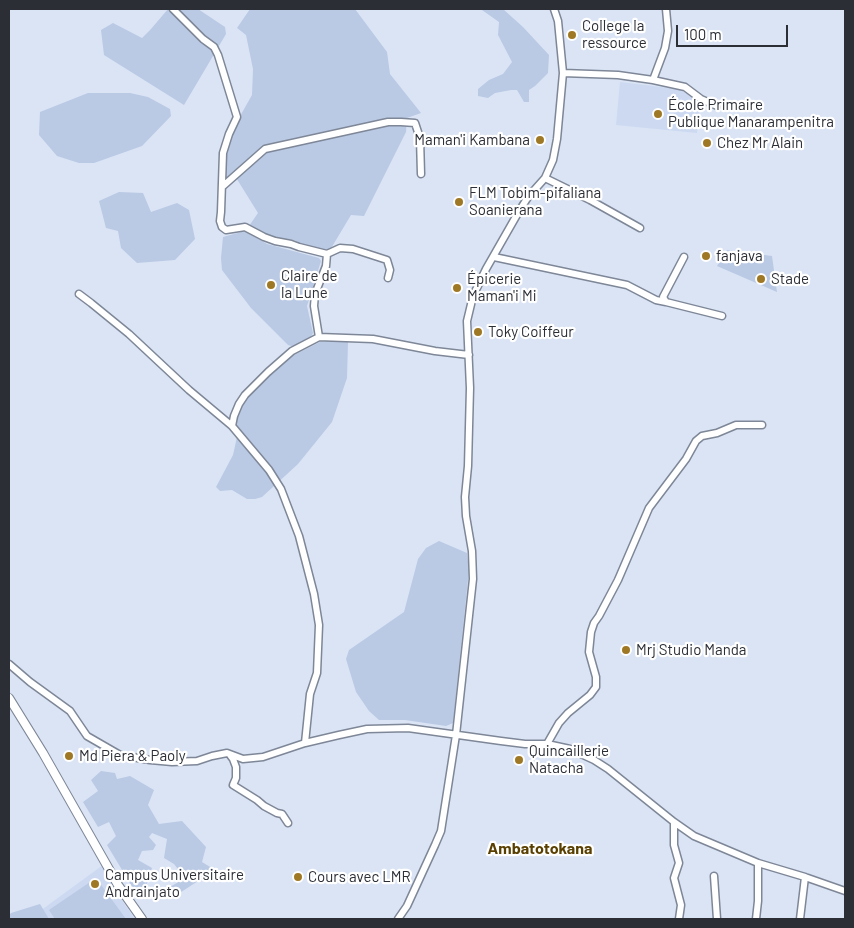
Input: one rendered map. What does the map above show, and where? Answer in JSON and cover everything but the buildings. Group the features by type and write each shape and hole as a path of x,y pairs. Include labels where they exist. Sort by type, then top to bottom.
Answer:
{"street":[{"path":"173,9 202,39 214,47 223,67 237,118 229,134 224,153 220,221 222,227 226,230 245,227 274,241 327,254 340,248 353,249 387,260 390,270 388,278"},
{"path":"398,919 407,906 441,831 456,735 473,579 472,551 465,497 468,466 470,388 467,321 473,296 528,197 545,178 553,160 557,139 563,73 558,21 554,9"},
{"path":"653,80 665,48 668,32 666,9"},
{"path":"563,73 618,75 653,80 685,87 717,106"},
{"path":"222,187 265,149 388,122 415,123 420,138 421,174"},
{"path":"545,178 640,228"},
{"path":"319,337 314,306 315,294 326,266 327,254"},
{"path":"494,257 627,285 656,300 722,316"},
{"path":"666,302 663,297 684,257"},
{"path":"79,294 118,325 189,390 232,426 281,489 299,536 311,578 319,625 317,673 310,694 305,743"},
{"path":"232,426 239,404 268,372 292,351 319,337 373,339 469,355"},
{"path":"547,744 559,723 590,695 596,687 596,677 589,652 591,632 618,580 648,508 686,459 696,441 702,436 717,433 736,425 762,426"},
{"path":"9,664 70,711 87,736 120,755 150,760 172,762 197,761 227,753 243,759 263,756 305,743 367,730 408,728 525,744 547,744 570,749 608,769 694,836 758,863 845,891"},
{"path":"9,698 118,885 142,919"},
{"path":"227,753 233,759 236,767 236,778 233,785 264,806 282,814 288,823"},
{"path":"674,822 674,845 678,863 674,878 681,905 679,919"},
{"path":"756,919 758,863"},
{"path":"714,876 717,919"},
{"path":"800,919 805,877"}],"shaded area":[{"path":"168,9 198,9 225,27 226,34 184,105 104,55 101,30 113,23 142,38"},
{"path":"250,9 355,9 387,52 390,74 421,113 407,118 406,132 364,216 351,215 330,250 308,247 294,240 273,238 249,226 258,213 235,176 223,184 227,145 235,125 252,95 253,69 246,35 237,28"},
{"path":"483,9 503,9 549,55 548,73 529,90 529,102 524,102 517,90 495,93 488,98 478,96 478,89 489,80 503,74 512,62 498,35 499,22"},
{"name":"École Primaire Publique Manarampenitra","path":"620,82 677,89 697,97 697,101 700,103 697,133 616,125"},
{"path":"88,93 130,93 148,97 170,109 171,116 142,146 94,163 79,163 57,156 39,135 40,112"},
{"path":"119,192 143,193 151,212 177,203 189,210 195,239 175,260 137,263 121,248 118,231 106,228 99,201"},
{"name":"Claire de la Lune","path":"245,231 267,244 319,258 321,261 307,306 313,333 311,337 295,347 288,345 251,308 222,270 223,237"},
{"name":"Stade","path":"727,250 772,256 777,292 717,266"},
{"path":"320,342 348,342 347,378 332,422 298,464 262,497 247,499 232,490 220,491 216,487 233,455 237,437 234,430 234,417 242,401 294,355"},
{"path":"439,541 467,553 469,570 453,723 446,726 405,720 379,720 369,711 356,692 346,659 349,650 404,612 418,559 426,548"},
{"path":"101,771 115,773 117,779 130,776 154,790 148,805 159,824 182,821 206,847 202,862 215,870 175,896 170,887 185,878 174,864 164,858 167,839 152,833 149,837 156,845 153,850 142,851 138,860 152,868 144,892 139,898 107,845 116,836 109,822 98,827 83,802 98,791 91,780"},
{"name":"Campus Universitaire Andrainjato","path":"103,865 123,902 135,919 29,919"},
{"name":"Campus Universitaire Andrainjato","path":"96,878 126,919 55,919 49,910"},
{"path":"40,904 49,919 9,919 11,913"}],"place":[{"name":"College la ressource","path":"572,35"},
{"name":"École Primaire Publique Manarampenitra","path":"658,114"},
{"name":"Maman'i Kambana","path":"540,140"},
{"name":"Chez Mr Alain","path":"707,143"},
{"name":"FLM Tobim-pifaliana Soanierana","path":"459,202"},
{"name":"fanjava","path":"706,256"},
{"name":"Stade","path":"761,279"},
{"name":"Claire de la Lune","path":"271,285"},
{"name":"Épicerie Maman'i Mi","path":"457,288"},
{"name":"Toky Coiffeur","path":"478,332"},
{"name":"Mrj Studio Manda","path":"626,650"},
{"name":"Md Piera & Paoly","path":"69,756"},
{"name":"Quincaillerie Natacha","path":"519,760"},
{"name":"Cours avec LMR","path":"298,877"},
{"name":"Campus Universitaire Andrainjato","path":"95,884"}],"district":[{"name":"Ambatotokana","path":"540,849"}]}
